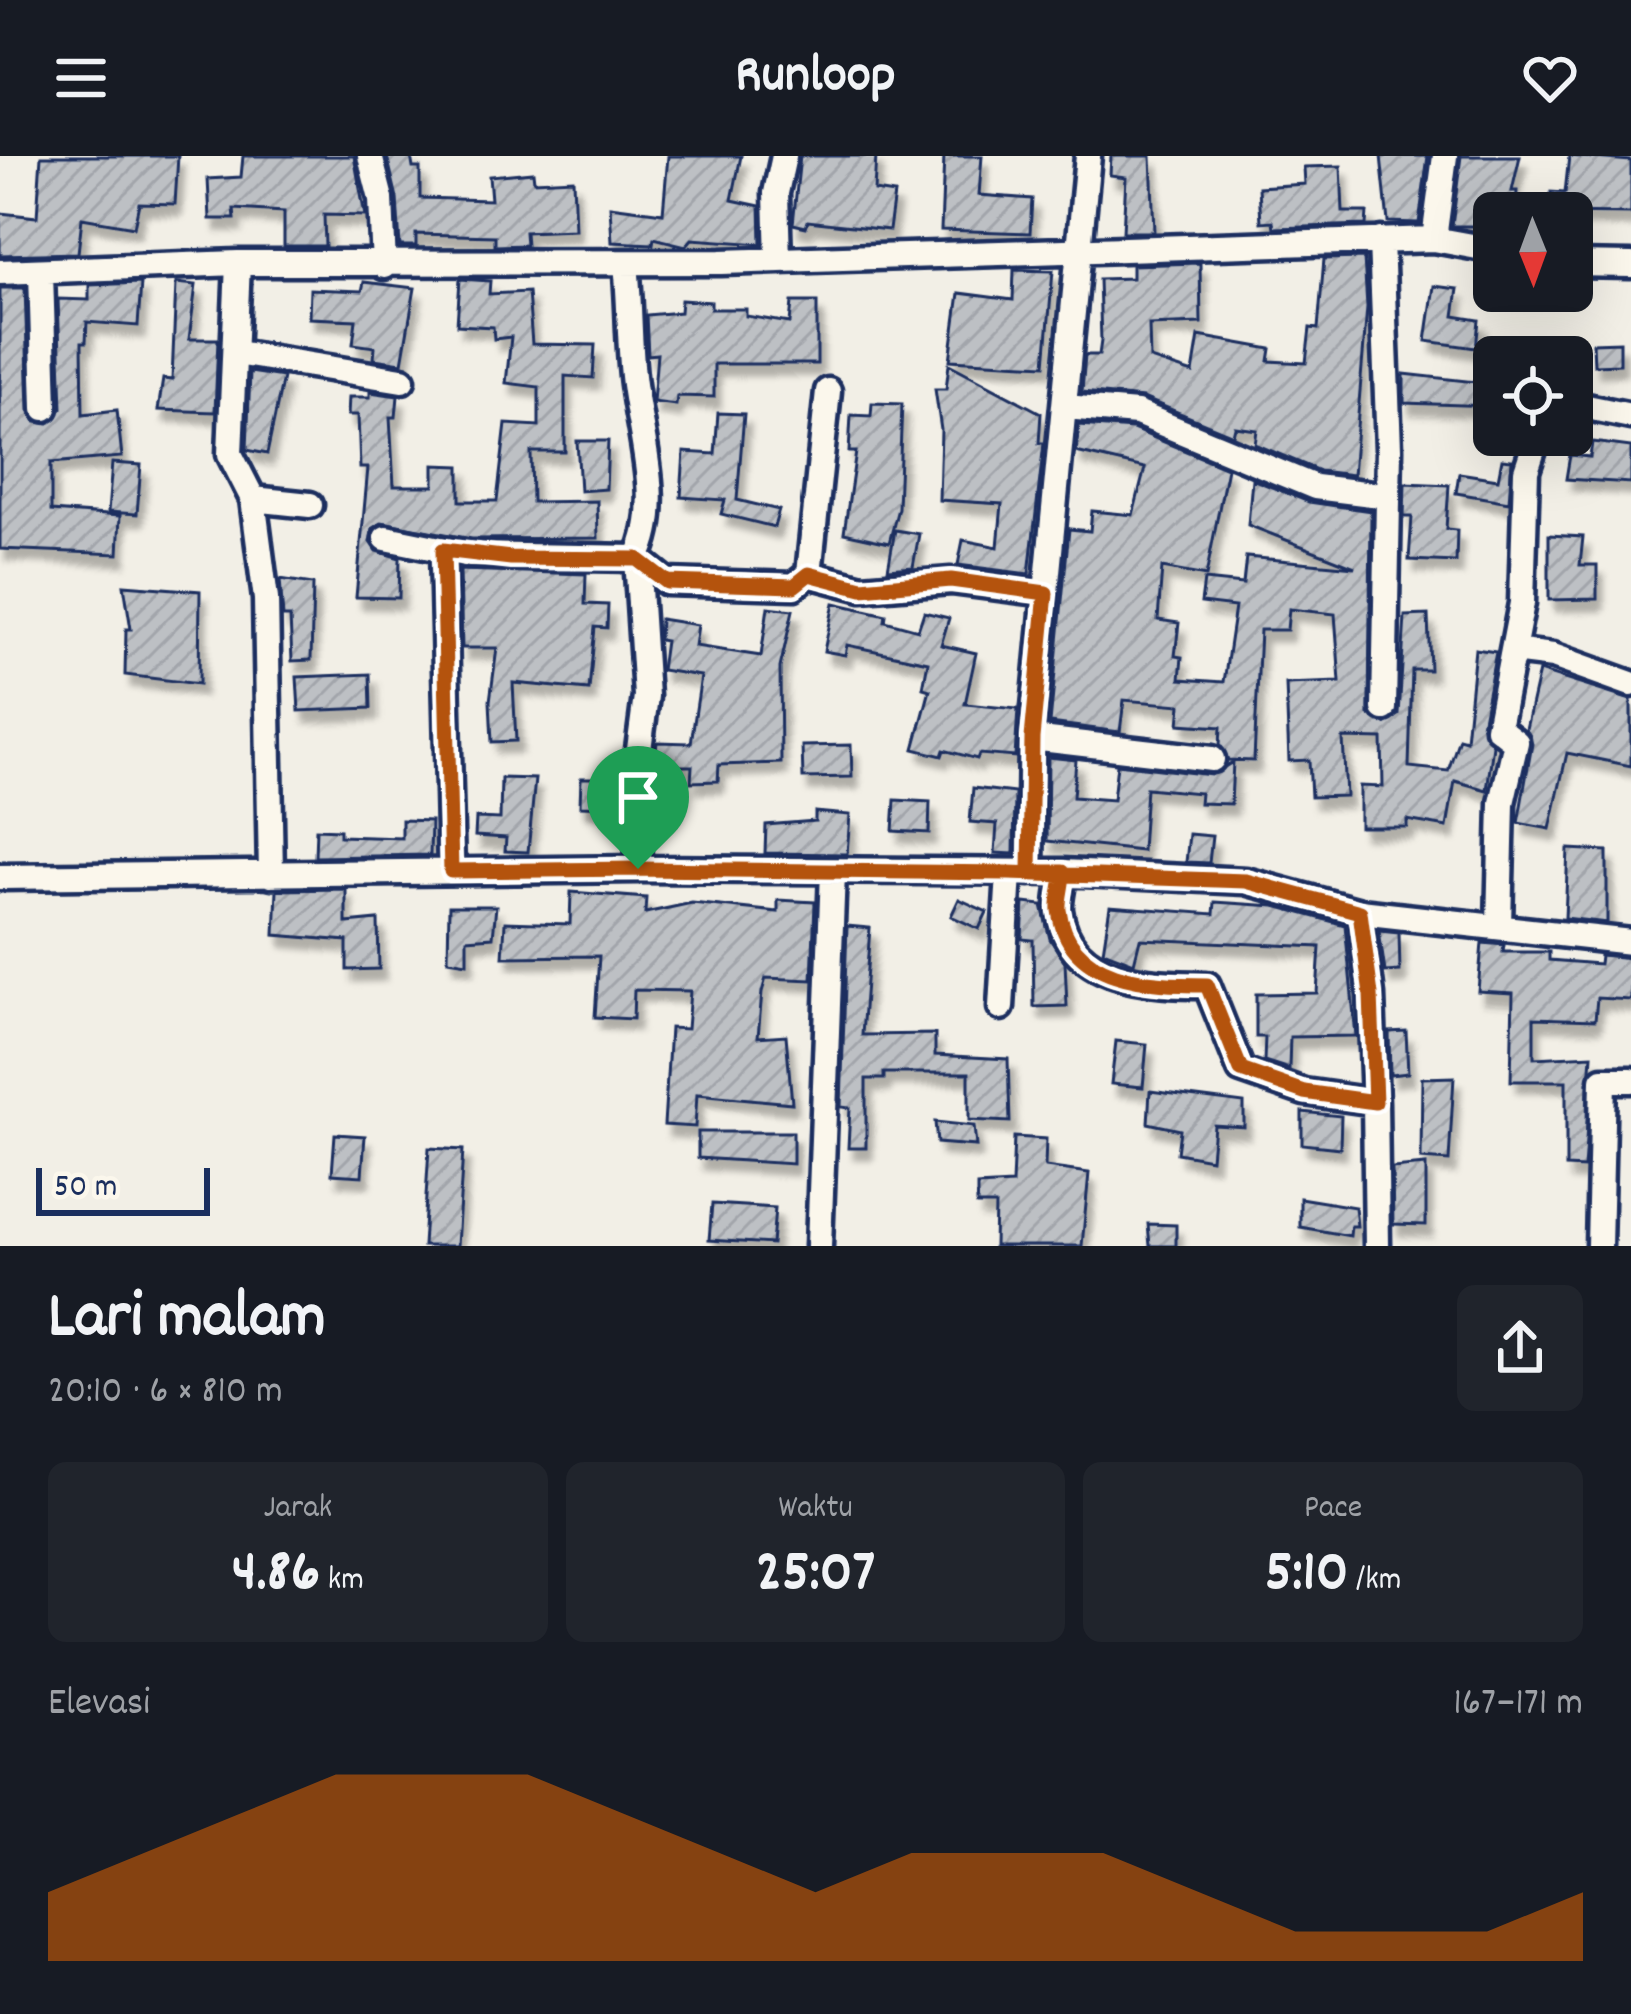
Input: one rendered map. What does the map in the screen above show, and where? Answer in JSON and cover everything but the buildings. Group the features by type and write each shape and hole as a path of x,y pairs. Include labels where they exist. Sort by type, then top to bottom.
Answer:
{"street":[{"path":"370,156 381,199 384,266"},
{"path":"778,260 776,194 784,156"},
{"path":"1001,1007 1019,872 1088,156"},
{"path":"1434,239 1445,156"},
{"path":"0,272 238,263 626,264 1434,239 1473,246"},
{"path":"1382,240 1388,496 1384,708"},
{"path":"238,263 230,454 253,500 268,638 271,875"},
{"path":"626,264 634,381 651,500 648,537 637,559 646,695 638,765 638,869"},
{"path":"1593,264 1631,265"},
{"path":"41,272 45,408"},
{"path":"237,352 402,380"},
{"path":"386,538 511,558 637,559 667,582 794,586 809,574 828,391"},
{"path":"1065,407 1137,412 1315,488 1388,496"},
{"path":"1593,408 1631,416"},
{"path":"1499,924 1502,803 1516,742 1498,728 1522,603 1526,471 1531,456"},
{"path":"253,500 310,505"},
{"path":"443,550 451,871"},
{"path":"809,574 862,588 951,580 1046,593"},
{"path":"1514,651 1553,656 1631,684"},
{"path":"1032,738 1212,759"},
{"path":"0,877 638,869 1063,872 1246,881 1360,912 1499,924 1631,943"},
{"path":"819,1246 833,871"},
{"path":"1063,872 1059,912 1084,960 1137,984 1207,985 1241,1070 1304,1092 1375,1102"},
{"path":"1360,912 1371,995 1377,1246"},
{"path":"1599,1246 1604,1080 1631,1080"}],"route":[{"path":"638,869 451,871 443,550 526,559 637,559 667,582 794,586 809,574 862,588 951,580 1046,593 1032,738 1030,872 1063,872 1059,912 1071,943 1084,960 1137,984 1207,985 1241,1070 1304,1092 1375,1102 1371,995 1360,912 1246,881 1063,872 1009,873 638,869"}]}
